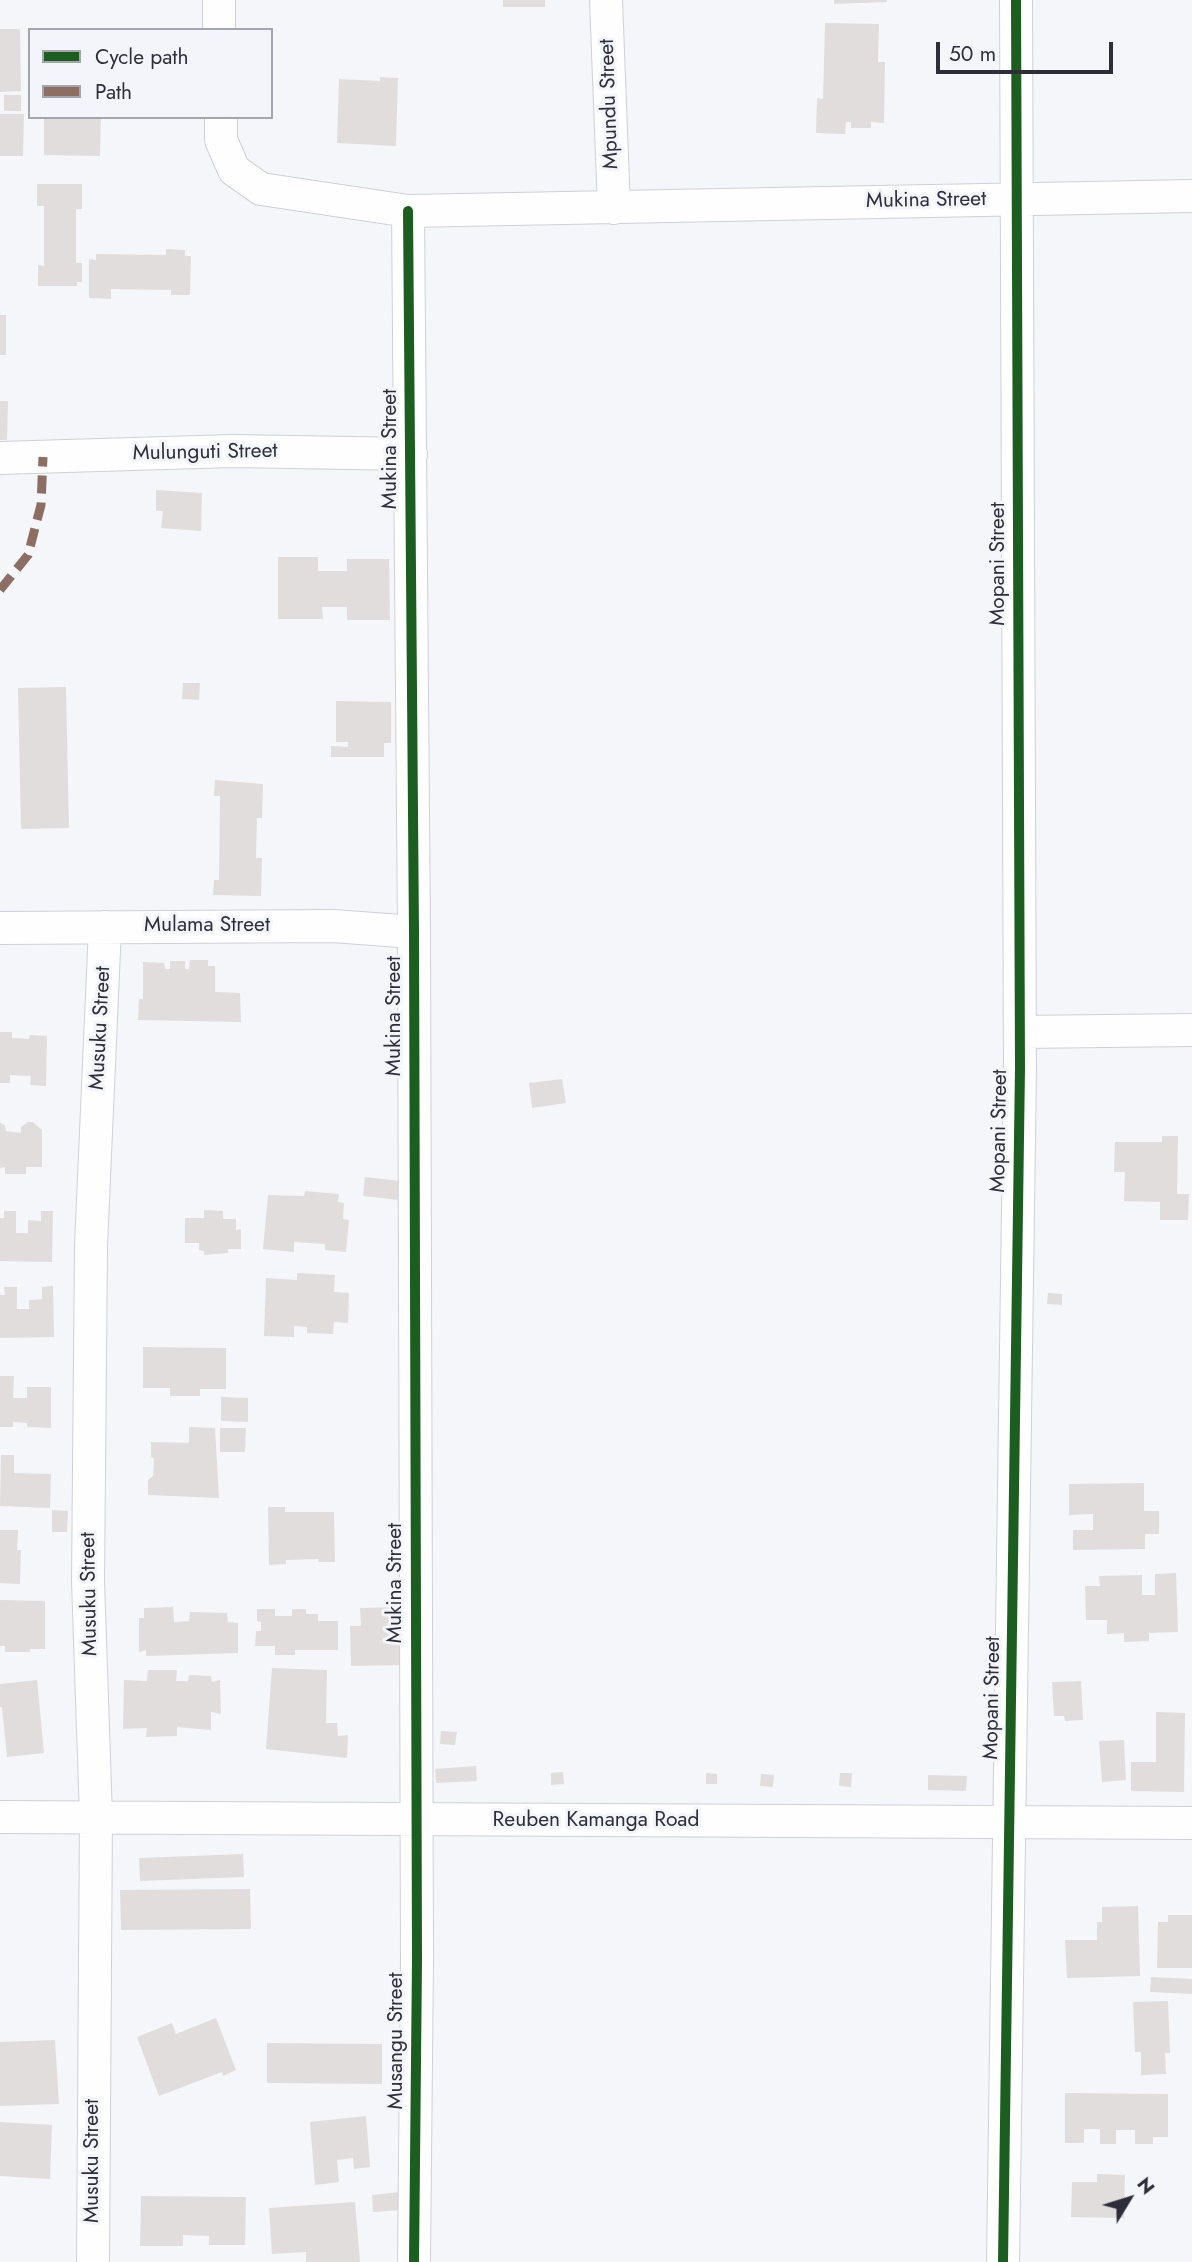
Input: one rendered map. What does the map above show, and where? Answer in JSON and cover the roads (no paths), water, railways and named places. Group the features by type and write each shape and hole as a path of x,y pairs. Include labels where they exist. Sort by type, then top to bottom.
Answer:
{"street":[{"path":"219,0 219,28"},
{"name":"Mpundu Street","path":"606,0 614,208"},
{"name":"Mopani Street","path":"1003,2262 1020,1032 1016,0"},
{"name":"Mukina Street","path":"220,119 221,140 234,170 261,189 408,211 1192,196"},
{"name":"Mukina Street","path":"408,211 414,932 416,1821"},
{"name":"Mulunguti Street","path":"0,458 232,451 411,454"},
{"name":"Mulama Street","path":"0,928 333,926 414,932"},
{"name":"Musuku Street","path":"93,2262 96,1817 89,1581 91,1274 105,927"},
{"path":"1020,1032 1192,1030"},
{"name":"Reuben Kamanga Road","path":"0,1817 1192,1823"},
{"name":"Musangu Street","path":"414,2262 416,1821"}]}
